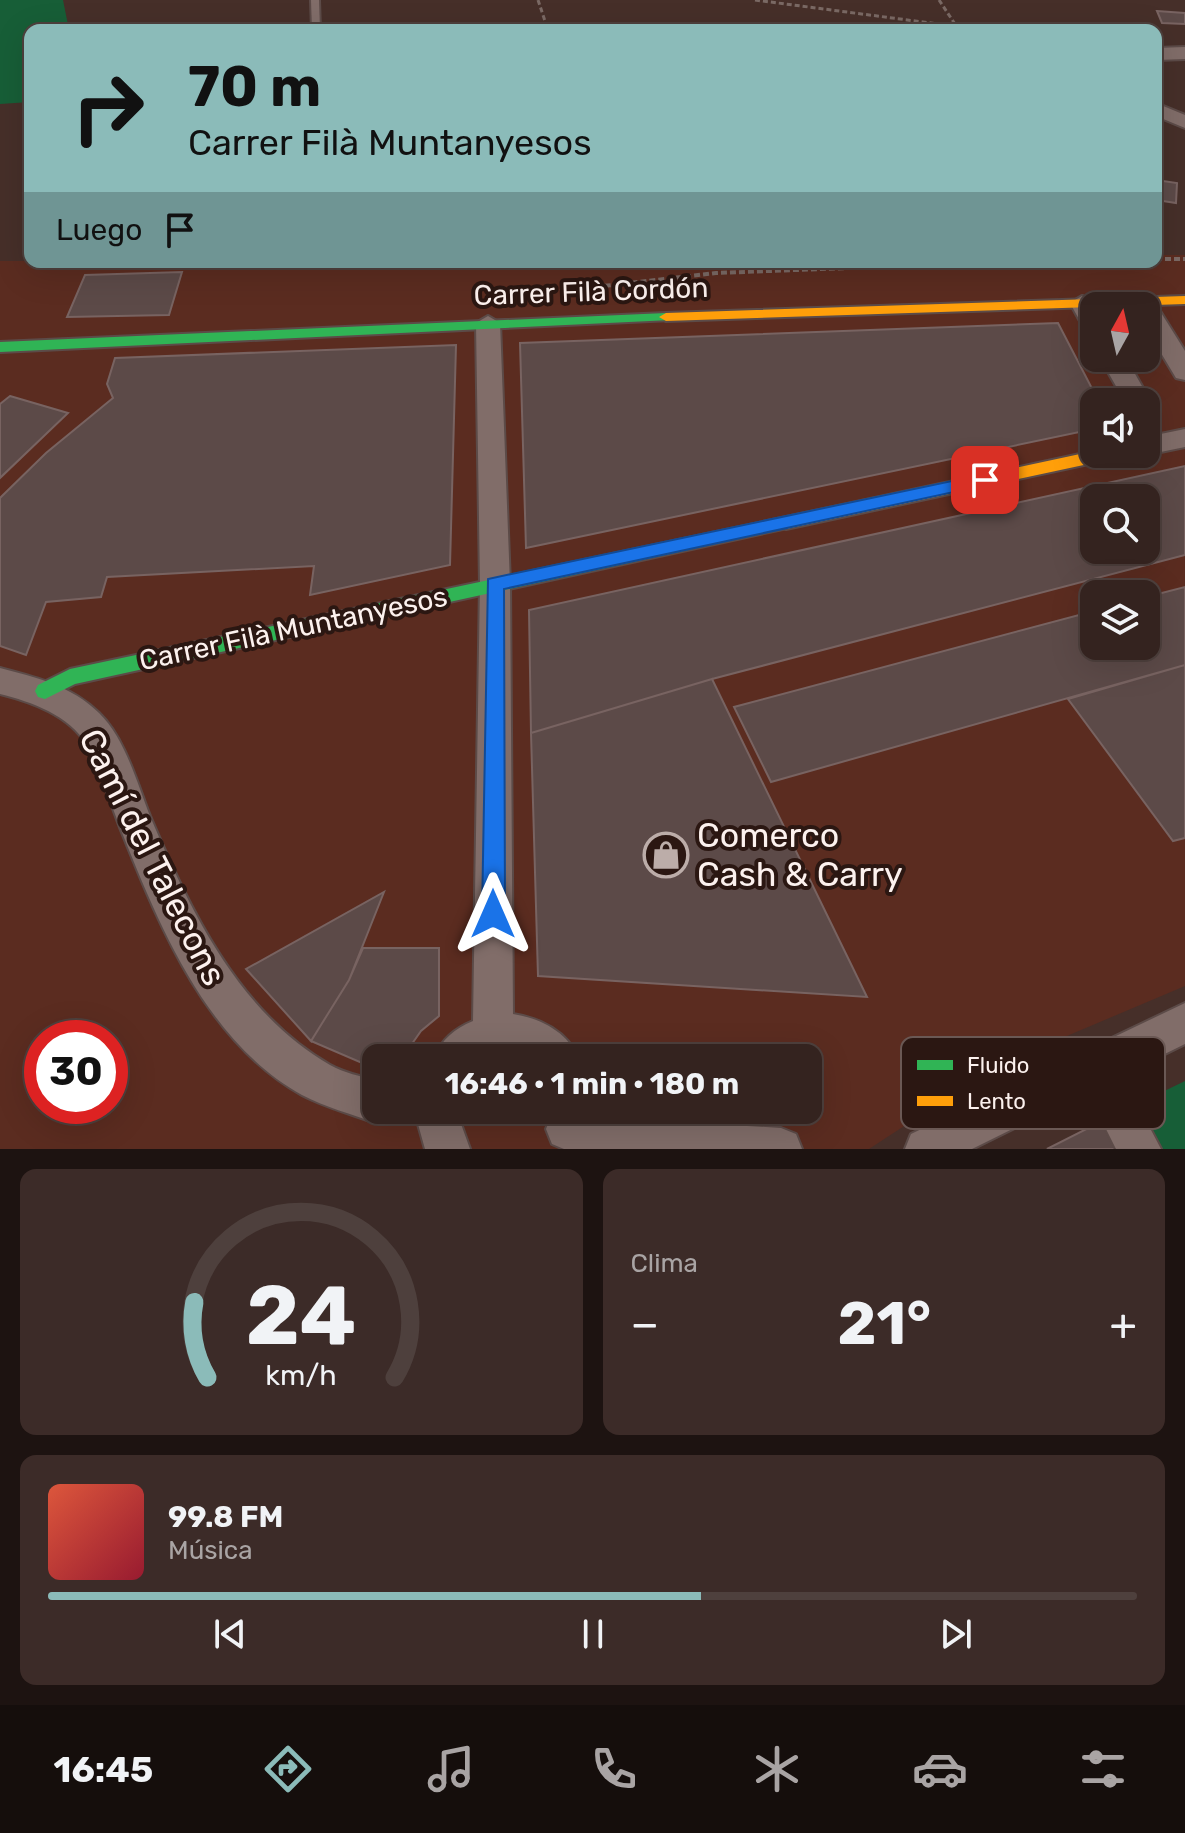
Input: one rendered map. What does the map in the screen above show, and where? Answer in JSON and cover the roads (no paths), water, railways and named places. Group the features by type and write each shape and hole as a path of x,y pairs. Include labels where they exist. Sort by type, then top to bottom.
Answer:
{"street":[{"path":"1162,54 1185,53"},
{"path":"1162,112 1185,122"},
{"name":"Carrer Filà Cordón","path":"1160,303 1185,300"},
{"name":"Carrer Filà Cordón","path":"0,347 488,323 1080,314"},
{"path":"488,323 495,584 493,1034"},
{"path":"1160,331 1185,372"},
{"name":"Carrer Filà Muntanyesos","path":"45,691 70,677 1080,460"},
{"name":"Camí del Talecons","path":"0,681 45,691 74,709 100,737 189,943 235,1013 315,1079 362,1097"},
{"path":"1156,1037 1185,1023"},
{"path":"470,1044 493,1034 531,1037 540,1044"},
{"path":"565,1129 599,1138 781,1149"},
{"path":"926,1149 967,1129"},
{"path":"1129,1129 1140,1149"}],"lane":[{"path":"315,0 316,24"}],"place":[{"name":"Comerco Cash & Carry","path":"666,855"}]}
